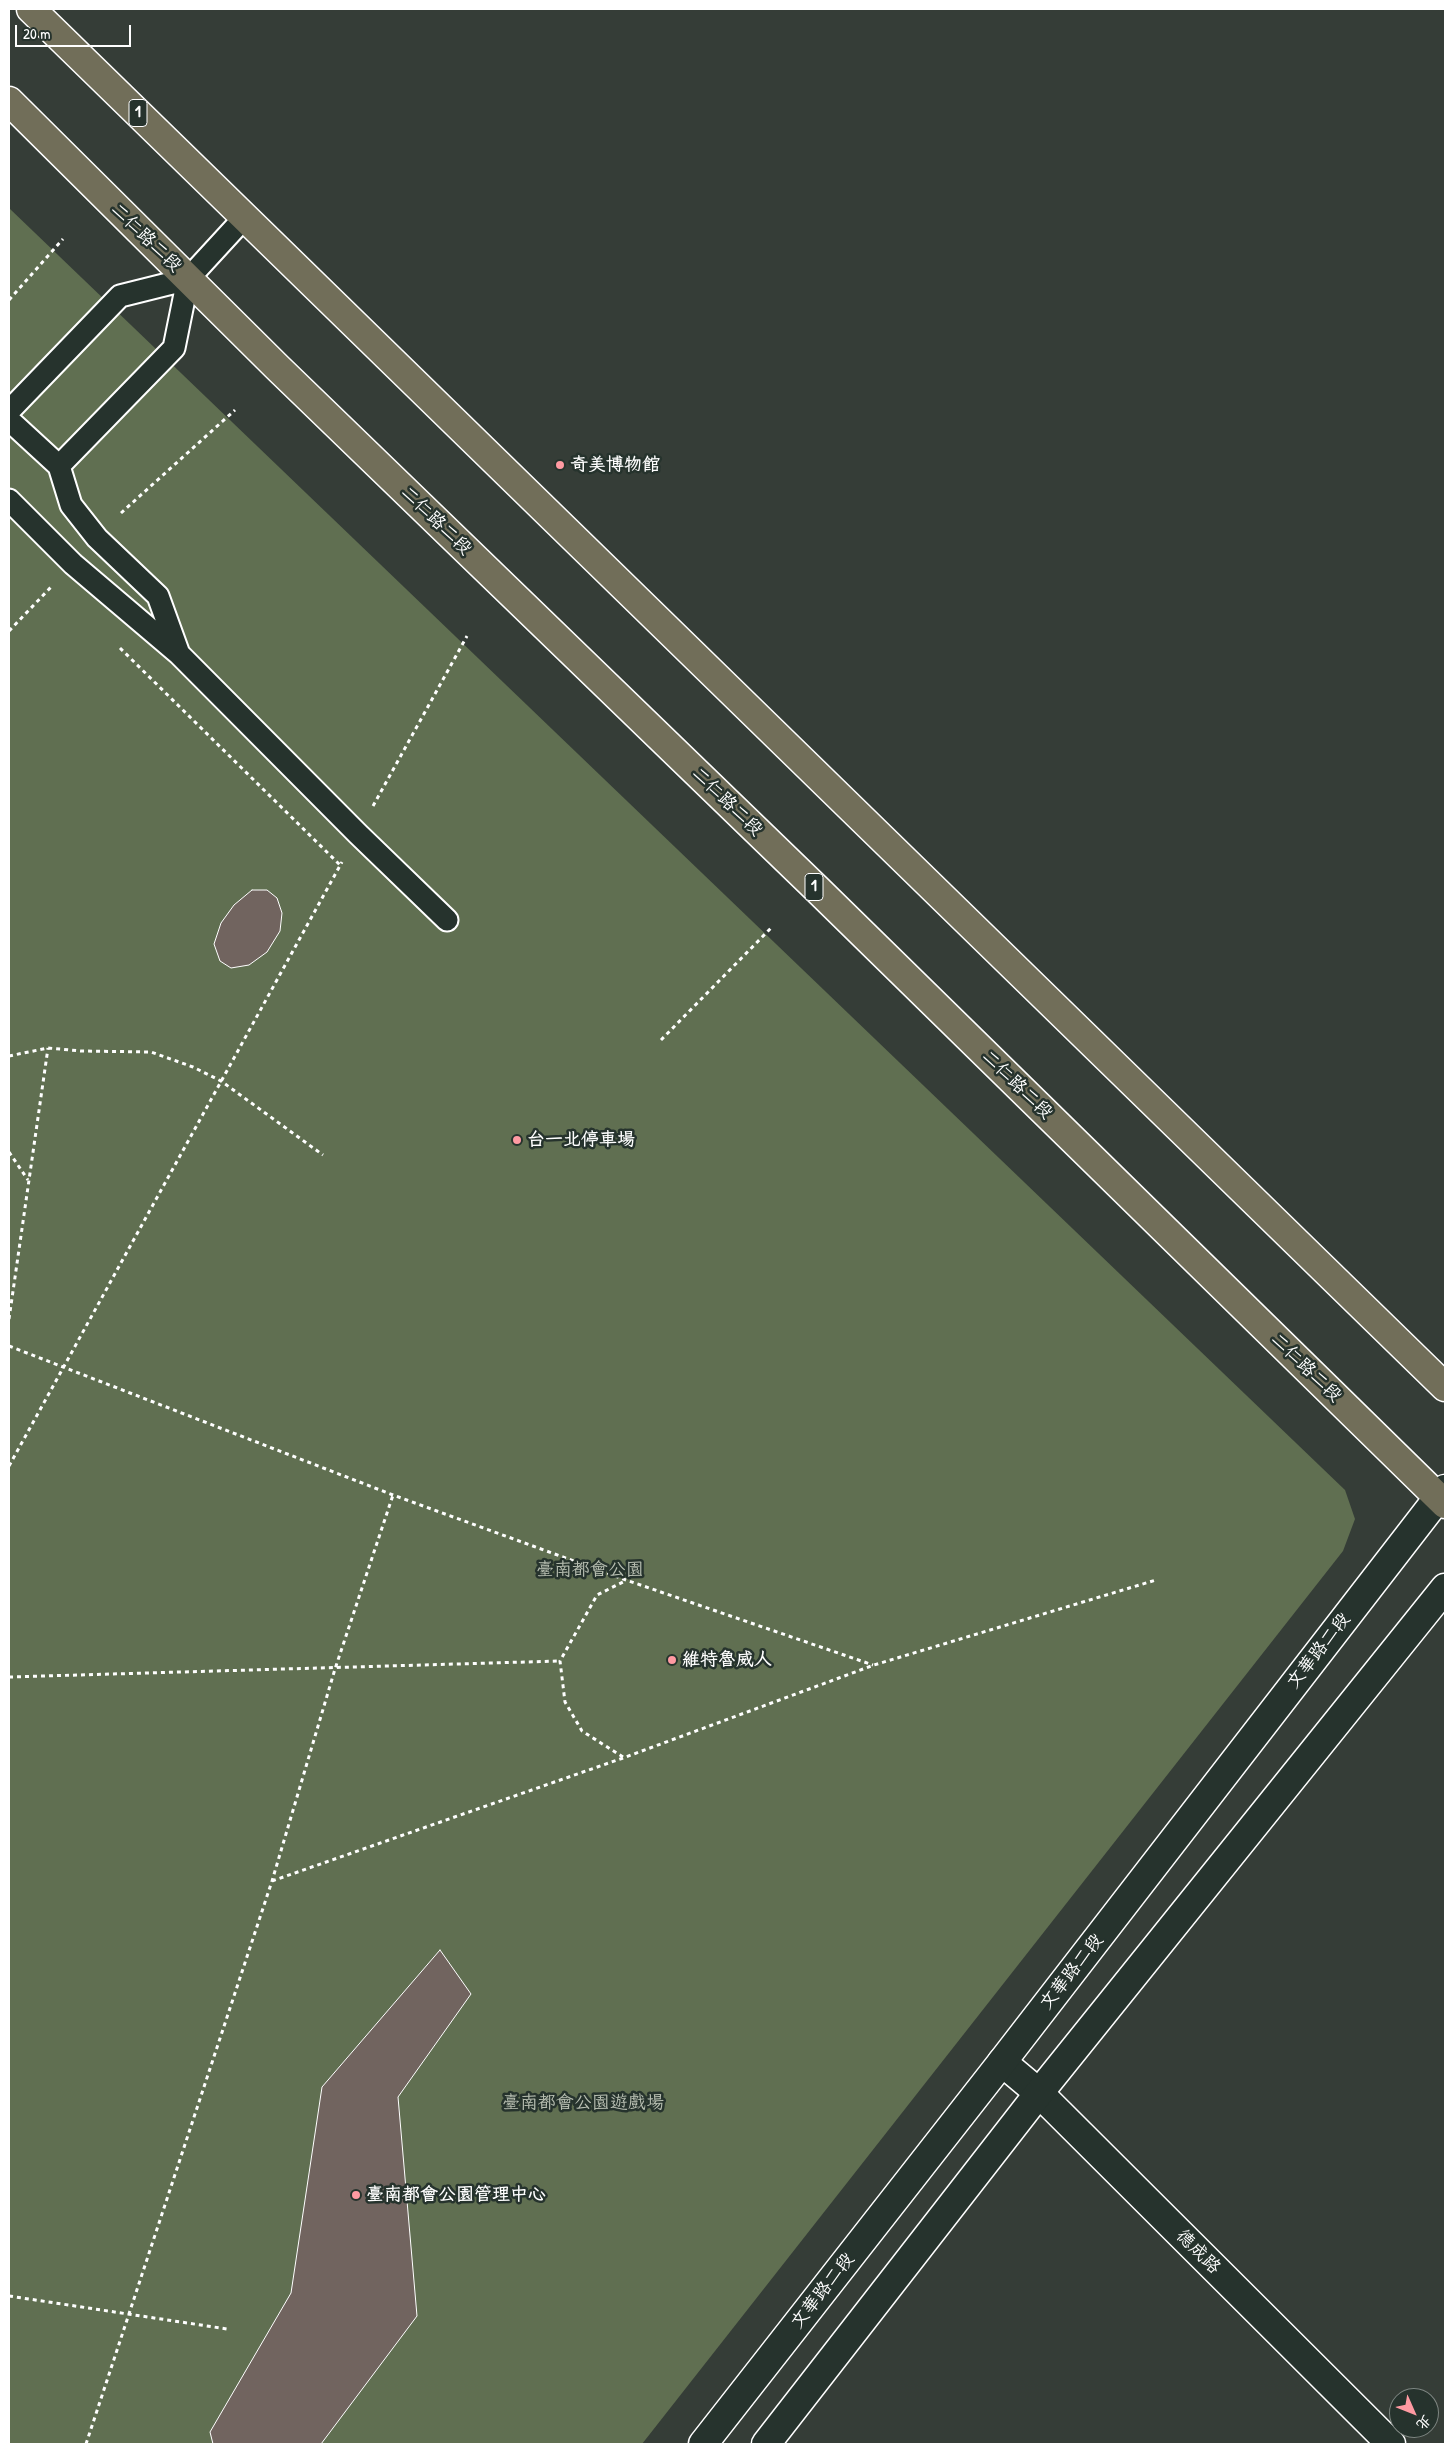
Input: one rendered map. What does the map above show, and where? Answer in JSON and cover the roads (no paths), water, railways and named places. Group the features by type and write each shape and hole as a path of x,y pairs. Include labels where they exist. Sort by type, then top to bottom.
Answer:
{"main road":[{"name":"1","path":"31,9 1445,1387"},
{"name":"二仁路二段","path":"9,101 188,279 1443,1497"}],"street":[{"name":"文華路二段","path":"703,2444 1443,1497"},
{"path":"766,2444 1039,2093 1445,1588"},
{"name":"德成路","path":"1002,2062 1039,2093 1391,2444"}],"lane":[{"path":"59,466 174,348 188,279 244,218"},
{"path":"9,411 120,296 188,279"},
{"path":"9,420 59,466 70,505 97,538 158,596 179,654"},
{"path":"9,500 72,564 179,654 358,834 447,920"}],"place":[{"name":"奇美博物館","path":"560,465"},
{"name":"台一北停車場","path":"517,1140"},
{"name":"維特魯威人","path":"672,1660"},
{"name":"臺南都會公園管理中心","path":"356,2195"}],"park label":[{"name":"臺南都會公園","path":"590,1570"},
{"name":"臺南都會公園遊戲場","path":"583,2103"}]}
